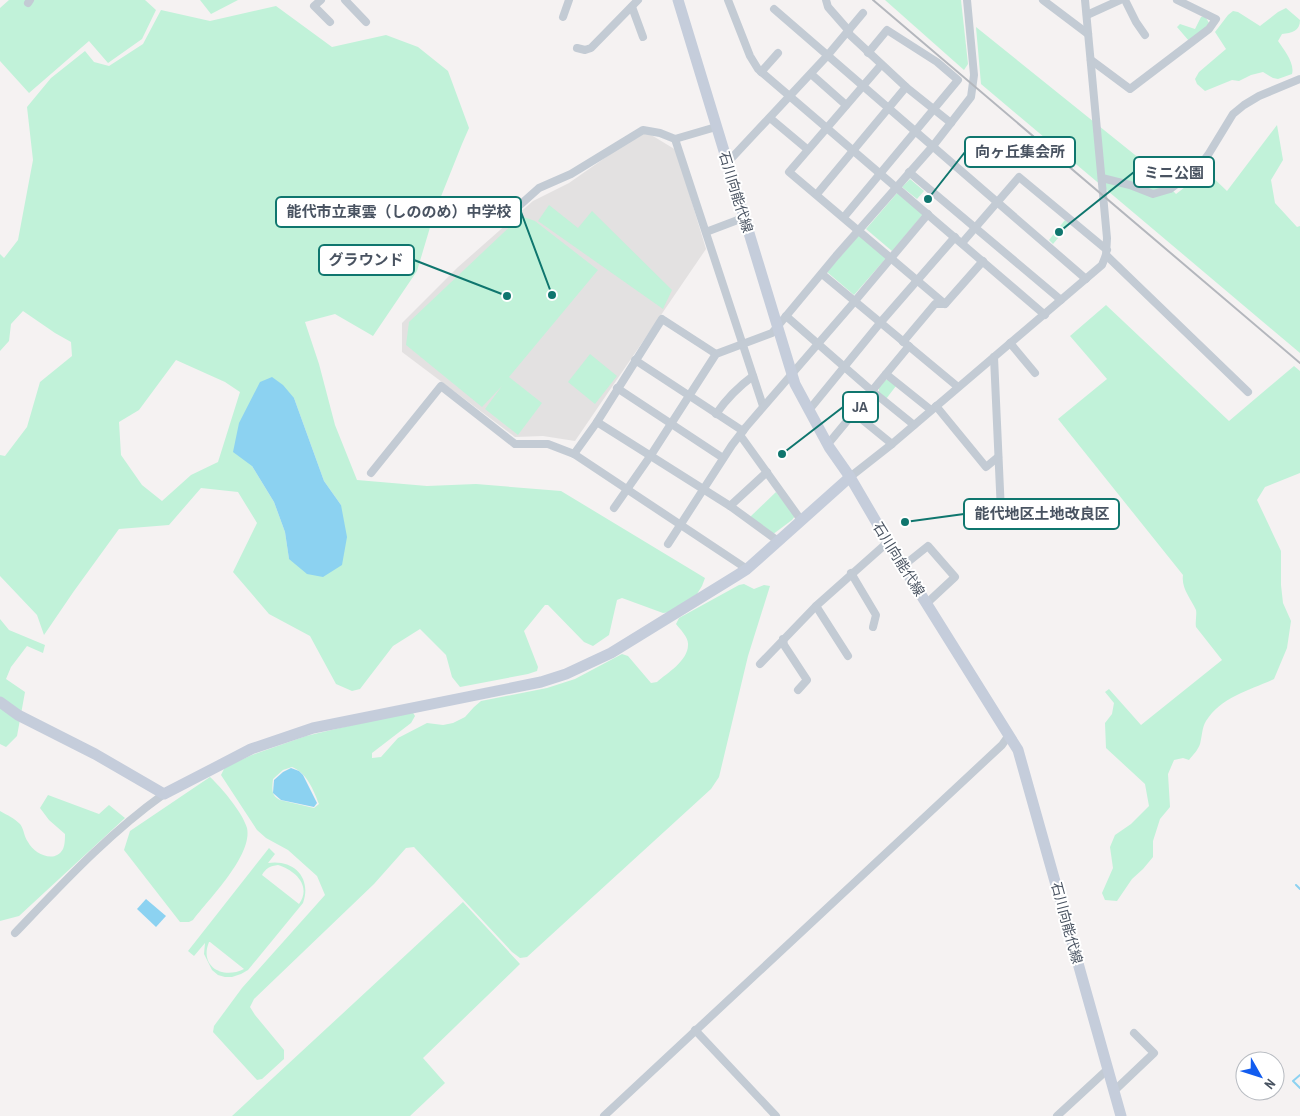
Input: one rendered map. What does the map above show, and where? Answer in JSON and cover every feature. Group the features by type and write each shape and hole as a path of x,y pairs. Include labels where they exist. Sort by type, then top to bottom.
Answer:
{"main road":[{"name":"石川向能代線","path":"678,0 792,374 828,444 1018,750 1121,1116"},
{"path":"0,702 18,714 95,754 164,794 251,749 313,728 512,688 566,674 612,653 747,569 850,477"}],"street":[{"path":"321,0 314,6 330,22"},
{"path":"345,0 366,22"},
{"path":"563,17 569,0"},
{"path":"577,48 585,50 591,48 638,0"},
{"path":"728,0 750,56 761,72 1045,315"},
{"path":"614,508 628,490 716,354 772,333 933,146 971,97 974,84 967,0"},
{"path":"1043,0 1088,34"},
{"path":"850,477 892,444 1102,265 1107,253 1102,178 1085,0"},
{"path":"1087,15 1120,0"},
{"path":"1125,0 1136,22 1145,34"},
{"path":"1091,60 1130,89 1209,29 1216,19 1177,0"},
{"path":"824,3 868,53 951,123"},
{"path":"632,7 643,37"},
{"path":"774,9 1086,279"},
{"path":"727,163 811,74 863,13"},
{"path":"844,217 958,80 937,62 886,30 868,53"},
{"path":"761,72 778,53"},
{"path":"881,65 807,148 789,172 946,304"},
{"path":"811,74 846,105"},
{"path":"1102,178 1130,185 1153,194 1170,189 1198,168 1238,109 1259,96 1300,78"},
{"path":"817,194 906,87"},
{"path":"770,118 807,148"},
{"path":"503,220 539,188 573,173 643,130 660,133 675,139 716,126"},
{"path":"675,139 763,406"},
{"path":"909,172 1061,300"},
{"path":"962,243 1019,177 1107,253 1248,392"},
{"path":"668,544 741,433 928,214"},
{"path":"706,232 744,218"},
{"path":"809,410 880,323 955,237"},
{"path":"828,444 886,374 936,304 946,304 983,261"},
{"path":"822,274 958,386"},
{"path":"786,316 914,425"},
{"path":"574,454 597,422 662,319 716,354"},
{"path":"1010,343 1035,373"},
{"path":"994,357 1000,512"},
{"path":"635,360 741,433 766,472 801,520"},
{"path":"886,374 933,408 986,467 998,457"},
{"path":"716,414 729,395 753,376"},
{"path":"371,473 440,386 515,444 548,444 574,454 747,569"},
{"path":"617,388 724,458"},
{"path":"854,413 892,444"},
{"path":"597,422 730,506 778,540"},
{"path":"730,506 766,472"},
{"path":"760,664 816,606 888,542"},
{"path":"903,566 928,546 955,577 926,603"},
{"path":"851,573 876,615 873,627"},
{"path":"816,606 848,656"},
{"path":"783,639 784,645 807,680 798,690"},
{"path":"604,1116 1002,745 1009,735"},
{"path":"15,933 93,852 134,816 164,794"},
{"path":"695,1030 776,1116"},
{"path":"1114,1091 1154,1053 1134,1033"},
{"path":"1057,1116 1108,1069"}],"shaded area":[{"path":"648,133 676,150 706,249 575,441 543,436 515,437 402,352 402,323 457,268 533,201 569,183 639,134"}],"green space":[{"path":"9,0 145,0 156,10 142,39 108,63 89,41 29,93 0,61 0,8"},
{"path":"200,0 238,0 211,14"},
{"path":"885,0 961,0 968,64 964,70"},
{"path":"276,6 332,47 386,35 418,47 448,71 469,128 434,214 417,271 373,336 335,314 305,322 319,364 335,425 357,480 427,486 476,484 561,491 705,578 697,594 671,612 663,613 622,598 617,600 609,635 593,646 584,642 548,605 545,605 524,631 538,667 537,671 460,687 452,677 446,655 420,629 393,646 360,689 352,691 336,684 310,636 269,614 233,572 257,523 238,492 201,488 169,525 119,529 44,635 37,615 0,576 0,455 5,456 27,427 40,382 72,356 71,342 23,311 11,324 9,341 0,351 0,254 4,258 18,240 33,160 27,107 51,78 85,51 94,62 109,66 143,44 161,10 210,21","holes":["176,360 225,382 240,392 218,462 191,475 162,501 142,485 121,455 119,422 139,410","294,398 324,481 341,505 289,559 285,532 274,502 252,466"]},
{"path":"1286,8 1300,20 1297,29 1282,34 1278,41 1292,65 1292,74 1278,79 1263,72 1239,81 1232,80 1205,91 1197,84 1195,79 1199,72 1226,49 1215,32 1228,15 1233,11 1238,12 1260,26"},
{"path":"1205,16 1209,23 1205,29 1189,41 1177,27 1180,24 1195,29 1201,17"},
{"path":"976,27 1150,167 1176,194 1206,171 1227,191 1277,125 1283,160 1271,180 1275,203 1297,227 1300,226 1300,353 981,84"},
{"path":"910,179 924,191 917,199 902,187"},
{"path":"898,192 924,213 892,251 866,229"},
{"path":"549,205 578,228 592,211 672,290 663,309 538,221"},
{"path":"521,216 535,221 598,270 509,377 542,403 518,435 485,409 502,386 482,407 406,345 409,322"},
{"path":"1065,220 1070,224 1053,244 1049,240"},
{"path":"860,234 887,257 854,295 827,272"},
{"path":"1106,305 1229,421 1294,366 1300,371 1300,473 1265,487 1257,500 1281,551 1283,603 1291,621 1287,648 1274,679 1237,695 1220,706 1206,721 1199,746 1189,760 1183,758 1174,760 1168,774 1170,807 1160,819 1153,841 1153,857 1132,879 1117,901 1105,900 1102,893 1113,868 1110,847 1115,835 1131,824 1149,806 1145,784 1106,748 1105,723 1112,714 1114,703 1105,692 1109,689 1141,725 1222,660 1196,627 1196,610 1185,589 1183,575 1058,419 1107,379 1070,336"},
{"path":"590,354 617,376 595,404 568,382"},
{"path":"886,380 889,380 896,386 886,399 879,393 879,387"},
{"path":"776,492 795,516 772,535 750,517"},
{"path":"744,584 754,589 764,585 770,586 748,656 719,777 711,789 527,957 520,958 512,952 414,847 406,848 374,884 254,999 250,1007 284,1050 284,1059 262,1079 257,1080 213,1032 214,1026 242,988 325,895 317,876 288,850 266,838 257,830 221,775 225,767 252,755 306,736 412,711 415,716 411,723 372,753 372,758 381,757 398,738 427,723 443,725 453,723 465,717 481,701 547,688 575,679 622,654 628,656 651,683 657,682 681,661 687,651 687,639 676,624 679,618","holes":["292,767 306,777 319,804 314,808 280,800 274,794 272,789 273,779 283,770"]},
{"path":"0,619 9,630 45,645 43,653 27,646 11,667 6,679 25,692 17,736 6,747 0,744"},
{"path":"210,777 241,815 247,828 247,839 237,863 219,889 193,920 180,922 124,850 130,831"},
{"path":"48,795 99,814 109,805 125,818 19,916 0,921 0,811 20,824 27,840 35,850 45,856 55,856 63,849 65,834 49,820 40,808"},
{"path":"269,848 275,854 268,863 286,864 299,872 305,886 303,903 248,970 232,977 218,975 212,970 204,954 205,943 194,956 188,951","holes":["278,865 296,875 303,885 303,897 299,904 262,875 268,868","210,942 244,969 228,973 214,969 207,958"]},
{"path":"463,902 520,964 423,1058 445,1083 410,1116 232,1116"}],"water":[{"path":"272,377 283,385 294,398 324,481 341,505 347,537 342,565 323,577 307,574 289,559 285,532 274,502 252,466 233,452 239,423 260,382"},
{"path":"291,768 303,775 317,803 314,807 281,800 273,793 274,780"},
{"path":"146,899 166,916 156,927 137,909"}],"waterway":[{"path":"1296,885 1300,889"},
{"path":"1300,1075 1293,1081 1300,1088"}],"railway":[{"path":"873,0 1300,363"}],"place":[{"name":"向ヶ丘集会所","path":"928,199"},
{"name":"ミニ公園","path":"1059,232"},
{"name":"能代市立東雲（しののめ）中学校","path":"552,295"},
{"name":"グラウンド","path":"507,296"},
{"name":"JA","path":"782,454"},
{"name":"能代地区土地改良区","path":"905,522"}]}
